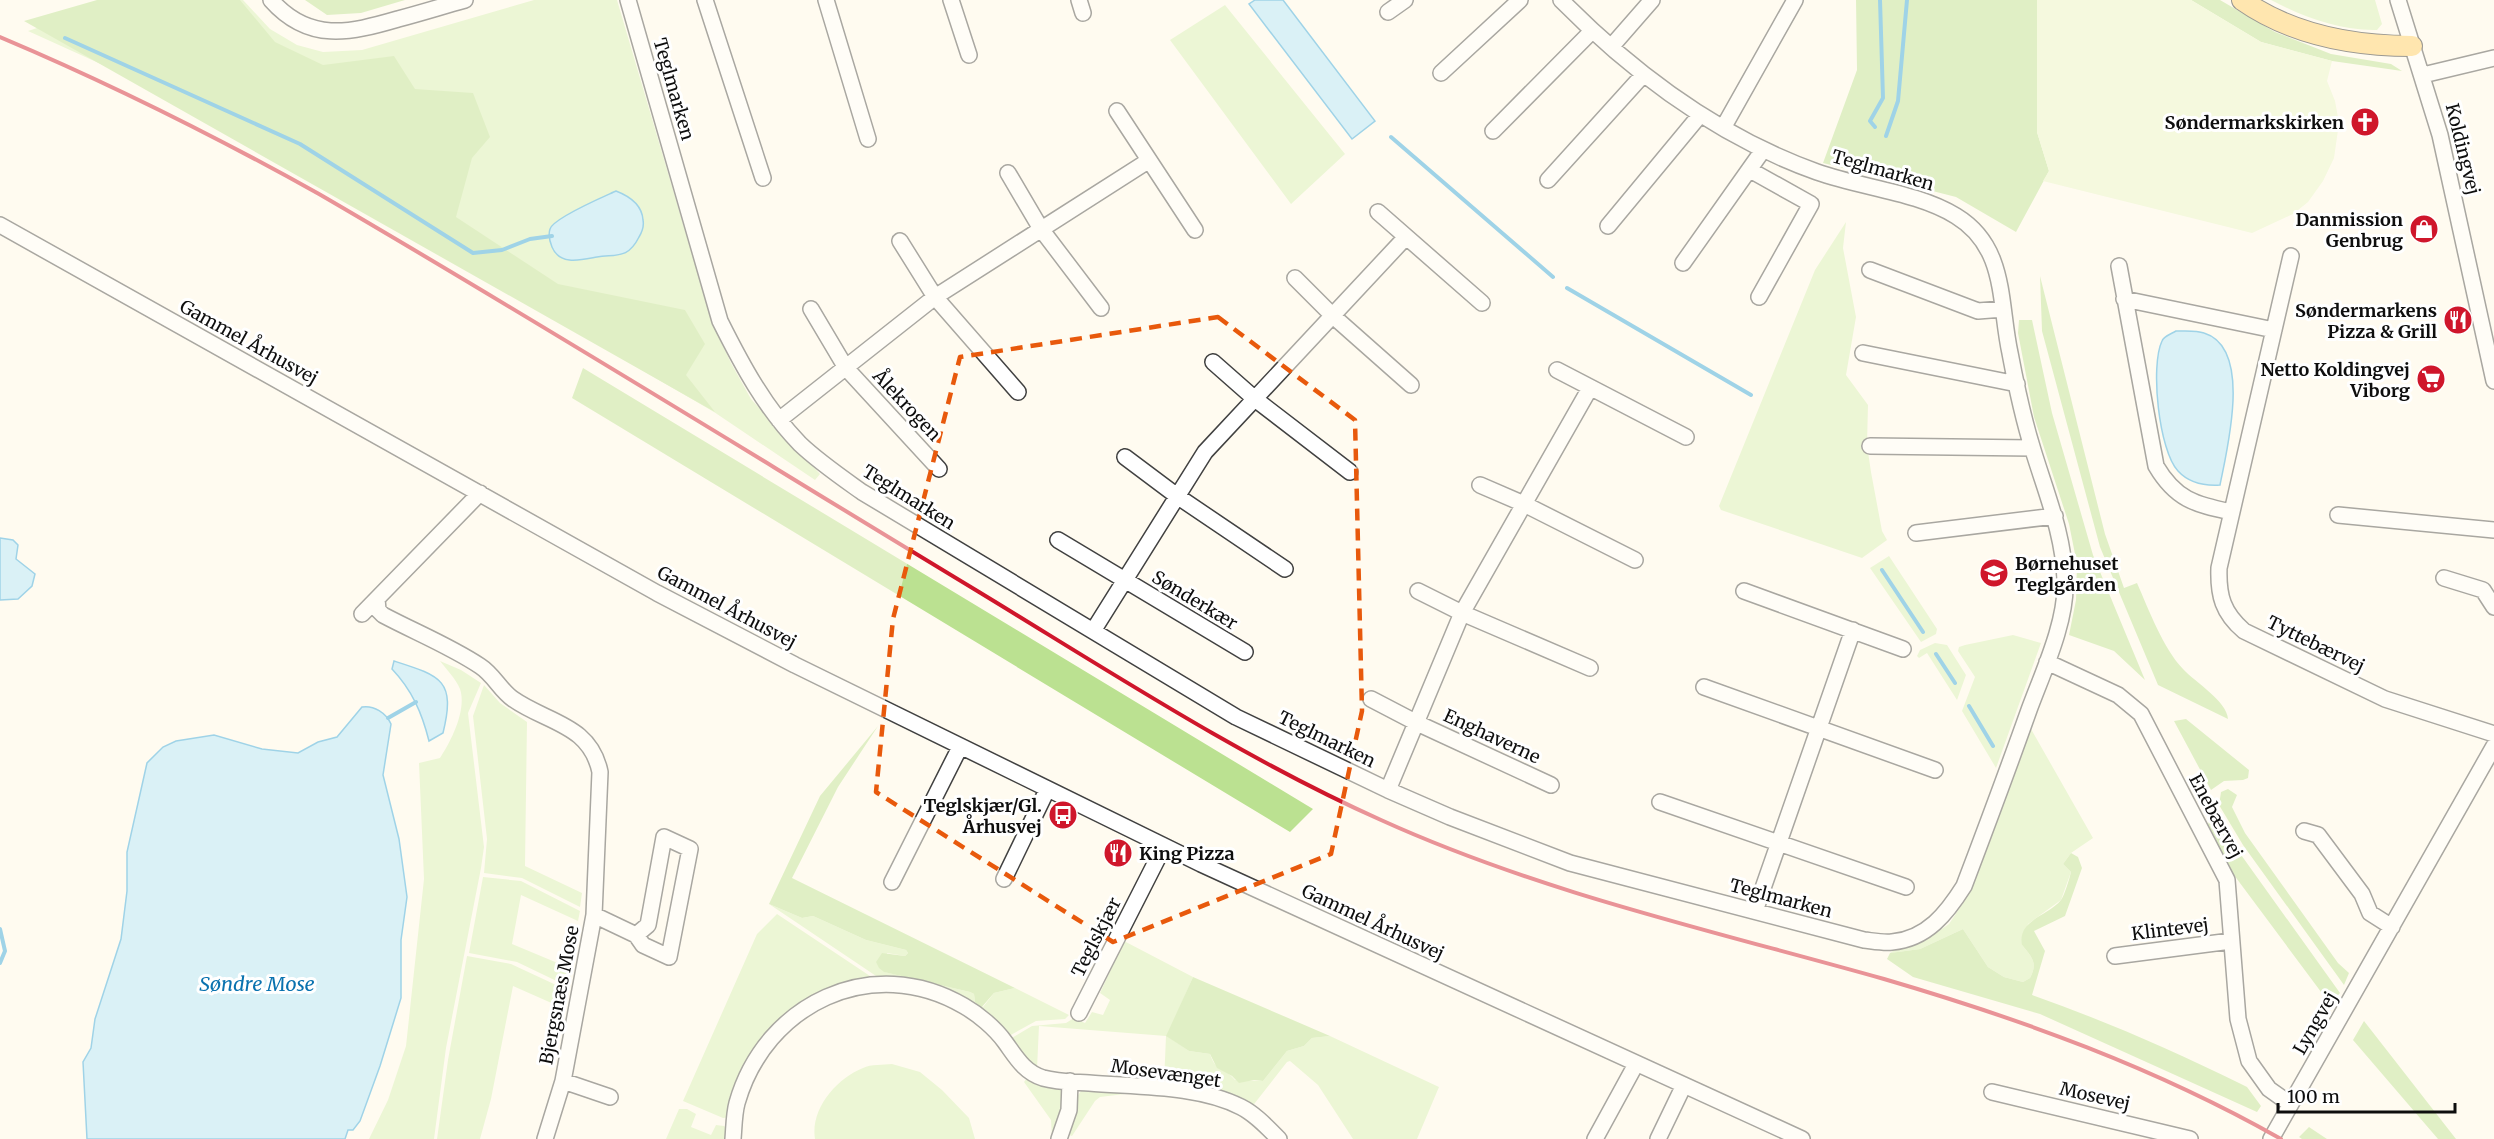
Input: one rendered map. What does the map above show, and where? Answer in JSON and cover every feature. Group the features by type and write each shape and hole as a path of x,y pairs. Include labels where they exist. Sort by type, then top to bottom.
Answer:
{"main road":[{"path":"2242,0 2254,9 2293,27 2335,40 2365,45 2412,46"}],"street":[{"path":"271,0 299,22 324,31 339,33 368,28 465,0"},
{"name":"Teglmarken","path":"628,0 720,321 742,364 779,420 801,445 862,492 1236,717 1450,817 1570,863 1864,940 1892,942 1914,936 1933,926 1949,910 1964,886 2047,662 2062,612 2066,583 2055,516 2032,448 2017,384 1998,271 1988,249 1977,233 1960,218 1936,205 1839,180 1763,150 1700,115 1643,75 1592,31 1561,0"},
{"path":"705,0 763,178"},
{"path":"826,0 868,139"},
{"path":"951,0 969,55"},
{"path":"1388,12 1405,0"},
{"path":"1441,73 1520,0"},
{"path":"1611,47 1652,0"},
{"path":"1723,128 1795,0"},
{"name":"Koldingvej","path":"2398,0 2423,75 2455,196 2494,381"},
{"path":"1493,130 1592,31"},
{"path":"2423,75 2494,58"},
{"path":"1548,180 1643,75"},
{"path":"1118,111 1148,161 1195,230"},
{"path":"1608,226 1700,115"},
{"path":"1683,262 1763,150"},
{"name":"Ålekrogen","path":"779,420 935,297 1148,161"},
{"path":"1749,170 1811,204 1759,297"},
{"path":"1008,173 1041,230 1101,308"},
{"path":"1378,213 1482,303"},
{"name":"Gammel Århusvej","path":"0,225 706,619 960,747 1164,846 1802,1139"},
{"name":"Sønderkær","path":"1093,631 1205,452 1405,238"},
{"path":"900,241 935,297 1018,392"},
{"name":"Tyttebærvej","path":"2291,256 2219,568 2218,587 2225,610 2244,631 2385,699 2494,734"},
{"path":"2119,266 2156,466 2165,482 2176,492 2199,505 2231,512"},
{"path":"1870,270 1978,311 2003,309"},
{"path":"1295,278 1333,316 1411,386"},
{"path":"2124,299 2274,330"},
{"name":"Ålekrogen","path":"811,309 846,368 939,469"},
{"path":"1863,353 2017,384"},
{"path":"1213,362 1255,399 1350,472"},
{"path":"1557,370 1686,437"},
{"name":"Enghaverne","path":"1388,790 1462,613 1590,388"},
{"path":"1870,446 2032,448"},
{"path":"1125,457 1177,496 1285,569"},
{"path":"1480,485 1524,504 1635,560"},
{"path":"362,614 480,493"},
{"path":"2338,515 2494,530"},
{"path":"1916,533 2055,516"},
{"name":"Sønderkær","path":"1058,540 1245,652"},
{"path":"2444,578 2483,590 2494,607"},
{"path":"1418,591 1462,613 1590,668"},
{"path":"1744,591 1903,649"},
{"name":"Bjergsnæs Mose","path":"377,599 378,610 383,615 481,667 511,698 575,731 589,743 597,758 600,772 594,915 563,1081 545,1139"},
{"path":"1755,911 1853,630"},
{"name":"Enebærvej","path":"2047,662 2118,695 2140,714 2227,880 2238,1019 2249,1060 2270,1089 2290,1104"},
{"path":"1704,687 1935,770"},
{"name":"Enghaverne","path":"1371,699 1417,723 1551,785"},
{"name":"Lyngvej","path":"2271,1139 2494,746"},
{"path":"892,882 960,747"},
{"path":"1004,879 1047,790"},
{"path":"1660,802 1906,887"},
{"path":"2304,831 2318,835 2362,894 2370,913 2392,927"},
{"name":"Bjergsnæs Mose","path":"594,915 636,935 644,945 669,957 690,849 664,837 648,925 636,935"},
{"name":"Teglskjær","path":"1079,1013 1164,846"},
{"name":"Klintevej","path":"2115,956 2231,941"},
{"name":"Mosevænget","path":"733,1139 736,1105 746,1076 758,1053 777,1030 801,1010 826,997 854,987 884,984 913,986 965,1006 1004,1040 1018,1062 1030,1072 1043,1078 1191,1092 1219,1097 1243,1107 1279,1139"},
{"path":"1595,1139 1636,1064"},
{"name":"Bjergsnæs Mose","path":"563,1081 610,1097"},
{"path":"1059,1139 1069,1110 1070,1081"},
{"path":"1658,1139 1684,1085"},
{"name":"Mosevej","path":"1992,1092 2190,1139"}],"highlighted area":[{"path":"1218,317 1355,420 1362,711 1331,854 1113,942 876,792 893,619 960,357"}],"green space":[{"path":"97,0 240,0 275,42 323,65 394,56 415,89 473,93 490,137 472,158 456,217 558,284 685,310 705,344 686,375 715,412 24,21"},
{"path":"121,0 243,0 270,29 297,45 323,52 362,50 534,0 617,0 712,322 751,399 820,474 815,480 714,412 167,94 28,31"},
{"path":"305,0 405,0 361,13 327,15"},
{"path":"1856,0 2037,0 2037,132 2049,171 2016,232 1956,197 1823,163 1857,70"},
{"path":"2037,0 2191,0 2261,42 2332,61 2327,81 2335,101 2339,123 2334,158 2323,181 2308,202 2293,214 2252,233 2043,181 2049,171 2037,132"},
{"path":"2191,0 2220,0 2275,32 2331,54 2391,64 2402,71 2332,61 2261,42"},
{"path":"2271,0 2375,0 2382,24 2377,30 2336,25 2296,12"},
{"path":"1225,5 1345,154 1291,204 1170,40"},
{"path":"1846,222 1843,248 1856,317 1846,375 1868,405 1867,445 1882,531 1887,540 1862,558 1721,510 1719,506 1815,270"},
{"path":"2040,276 2105,534 2124,588 2137,583 2169,650 2183,669 2222,705 2228,719 2158,685 2100,547 2042,331"},
{"path":"2019,320 2032,320 2052,413 2093,555 2145,680 2114,651 2069,635 2076,600 2077,564 2069,524 2034,417 2018,333"},
{"path":"583,368 1313,809 1290,832 572,398"},
{"path":"1889,556 1937,629 1936,634 1921,642 1870,568"},
{"path":"2013,635 2041,643 1996,768 1962,711 1975,677 1958,651 1959,647 1965,645"},
{"path":"1935,643 1947,645 1966,675 1957,700 1927,653 1919,658 1917,656 1920,650"},
{"path":"440,661 461,670 481,683 468,713 484,847 481,868 446,1048 434,1139 369,1139 388,1100 406,1046 424,879 419,763 440,758 460,716 462,697 460,689"},
{"path":"484,685 500,703 527,722 525,866 582,893 580,907 522,878 484,873 487,839 473,716"},
{"path":"2186,719 2249,770 2248,778 2224,781 2211,790 2174,721"},
{"path":"878,726 838,787 792,878 1015,988 994,993 981,1008 975,1002 974,994 970,992 884,972 879,968 876,962 882,953 905,956 908,953 906,950 866,940 813,916 802,918 769,904 820,796"},
{"path":"2031,729 2093,838 2071,853 2063,864 2071,872 2061,900 2028,924 2022,945 2034,964 2030,978 2023,982 2004,977 1988,967 1963,929 1920,949 1890,953 1902,945 1926,940 1949,924 1967,897"},
{"path":"2228,789 2237,795 2232,807 2245,833 2338,963 2349,973 2344,985 2243,845 2219,805 2221,792"},
{"path":"2212,806 2239,852 2340,993 2330,1004 2231,871 2208,825"},
{"path":"2071,853 2078,857 2082,868 2065,916 2034,931 2045,951 2032,995 2137,1036 2247,1087 2261,1106 2257,1112 2040,1014 1913,977 1887,959 1890,953 1920,949 1963,929 1988,967 2004,977 2023,982 2030,978 2034,964 2022,945 2024,930 2061,900 2071,872 2063,864"},
{"path":"483,877 521,881 580,911 578,921 521,895 512,944 572,969 569,987 517,962 469,953"},
{"path":"769,904 802,918 813,916 866,940 906,950 908,953 905,956 887,953 885,972 970,992 974,994 975,1002 983,1007 994,993 1015,988 1069,1015 1065,1019 1036,1021 1009,1036 989,1019 882,980"},
{"path":"777,914 876,980 784,1017 731,1117 723,1118 683,1101 757,934"},
{"path":"1124,941 1193,977 1167,1036 1189,1051 1210,1054 1215,1064 1235,1080 1263,1081 1287,1051 1304,1046 1312,1038 1330,1036 1439,1087 1417,1139 1353,1139 1318,1085 1290,1061 1251,1108 1164,1083 1166,1036 1039,1026 1037,1069 1026,1063 1010,1039 1032,1026 1066,1023 1074,1018 1085,1023 1092,1012 1103,1015 1110,1000 1100,993"},
{"path":"467,956 511,964 569,991 565,1009 513,986 491,1099 480,1139 437,1139 448,1060"},
{"path":"1193,977 1330,1036 1312,1038 1304,1046 1287,1051 1263,1081 1239,1083 1232,1076 1217,1068 1210,1054 1189,1051 1166,1036"},
{"path":"2364,1021 2456,1139 2438,1139 2353,1040"},
{"path":"892,1064 920,1072 942,1090 969,1118 975,1139 815,1139 817,1117 821,1106 835,1087 863,1068"},
{"path":"1027,1078 1060,1088 1063,1093 1065,1099 1063,1112 1052,1137 1051,1120 1024,1082"},
{"path":"1083,1089 1141,1092 1100,1097 1072,1136 1069,1135 1073,1110 1079,1093"},
{"path":"679,1109 687,1109 696,1114 691,1127 711,1135 716,1125 724,1126 730,1131 731,1139 666,1139"},
{"path":"2309,1127 2327,1139 2299,1137"}],"water":[{"path":"1255,0 1283,0 1375,121 1352,139 1249,4"},
{"path":"616,191 634,201 642,214 642,231 631,249 621,254 578,260 560,257 551,245 549,236 553,224 579,208"},
{"path":"2176,331 2204,333 2219,342 2228,358 2233,401 2220,485 2197,483 2182,475 2171,461 2166,446 2158,408 2158,353 2166,336"},
{"path":"0,538 13,540 18,545 16,559 35,574 32,586 18,599 0,600"},
{"path":"394,661 434,676 446,691 447,715 443,733 429,741 415,702 392,669"},
{"name":"Søndre Mose","path":"362,707 371,707 379,711 391,724 383,775 399,839 407,897 401,940 401,998 360,1121 353,1130 348,1130 345,1139 87,1139 83,1062 91,1048 95,1019 121,939 127,891 127,852 147,763 163,747 176,741 214,735 262,749 298,753 318,742 337,737"}],"waterway":[{"path":"1875,127 1870,121 1883,98 1880,0"},
{"path":"1886,136 1898,101 1907,0"},
{"path":"65,38 300,144 473,253 502,250 530,239 552,236"},
{"path":"1391,137 1553,277"},
{"path":"1567,288 1751,395"},
{"path":"1882,570 1923,632"},
{"path":"1936,654 1955,683"},
{"path":"388,718 416,702"},
{"path":"1969,706 1993,746"},
{"path":"0,929 5,951 0,963"}],"railway":[{"path":"0,37 161,111 319,194 1127,683 1329,796 1442,846 1566,890 1884,979 2037,1028 2186,1090 2281,1139"}],"place":[{"name":"Søndermarkskirken","path":"2365,122"},
{"name":"Danmission Genbrug","path":"2424,229"},
{"name":"Søndermarkens Pizza & Grill","path":"2458,320"},
{"name":"Netto Koldingvej Viborg","path":"2431,379"},
{"name":"Børnehuset Teglgården","path":"1994,573"},
{"name":"Teglskjær/Gl. Århusvej","path":"1063,815"},
{"name":"King Pizza","path":"1118,853"}]}
